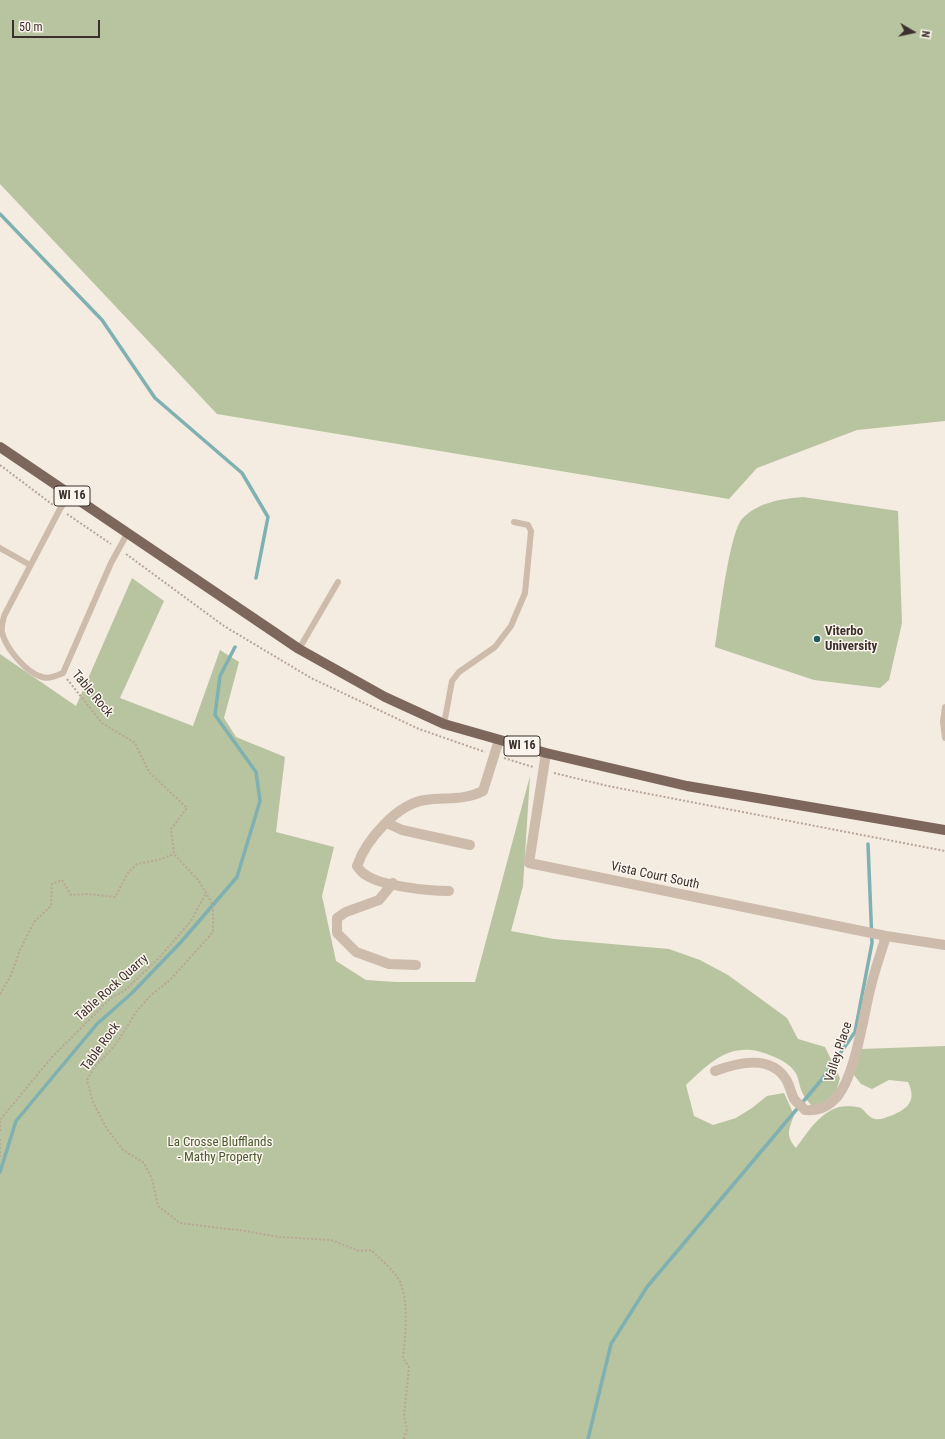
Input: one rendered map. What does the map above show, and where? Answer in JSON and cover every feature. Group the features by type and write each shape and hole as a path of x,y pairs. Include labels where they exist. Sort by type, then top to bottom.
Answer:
{"main road":[{"name":"WI 16","path":"0,446 126,534 298,649 385,697 444,724 546,753 687,786 945,830"}],"street":[{"path":"449,890 430,891 393,884 366,875 357,866 361,854 403,806 424,800 470,797 483,791 499,740"},
{"name":"Vista Court South","path":"546,753 529,863 886,936"},
{"path":"387,823 402,830 470,845"},
{"path":"393,884 379,900 346,912 337,918 337,933 356,952 389,964 416,965"},
{"path":"886,936 945,945"},
{"name":"Valley Place","path":"715,1071 735,1063 749,1062 766,1064 780,1071 787,1081 794,1098 805,1110 823,1108 832,1102 845,1083 854,1058 871,986 886,936"}],"lane":[{"path":"70,494 60,509 4,616 1,630 5,642 15,656 41,677 52,678 63,673 111,563 126,534"},
{"path":"444,724 452,681 459,672 494,647 511,626 525,593 531,531 528,525 514,522"},
{"path":"0,548 30,565"},
{"path":"298,649 338,582"},
{"path":"945,707 943,722 945,738"}],"path":[{"name":"Table Rock","path":"63,673 102,723 135,742 149,772 187,808 171,829 174,854 199,881 213,905 213,932 170,980 151,995 136,1012 111,1050 95,1066 87,1080 93,1102 107,1129 124,1150 144,1163 152,1179 158,1206 180,1223 279,1237 331,1240 359,1251 371,1250 386,1265 401,1284 406,1315 403,1358 409,1366 404,1416 407,1429 404,1439"},
{"path":"0,994 11,975 20,950 34,922 51,906 52,884 62,880 71,895 88,894 115,897 128,873 137,864 158,860 174,854"},
{"name":"Table Rock Quarry","path":"0,1131 0,1120 52,1057 111,998 124,991 157,960 191,921 206,893"},
{"path":"0,1139 0,1157"}],"green space":[{"path":"0,0 945,0 945,421 857,430 757,468 729,499 217,414 0,184"},
{"path":"803,497 898,511 902,623 889,680 880,688 814,680 715,647 729,560 737,528 742,519 748,513 770,502"},
{"name":"La Crosse Blufflands - Mathy Property","path":"132,578 164,601 120,698 193,726 220,650 239,662 224,718 236,737 285,757 276,832 334,847 322,896 336,961 366,980 396,982 475,982 530,776 523,886 511,931 554,939 669,949 700,960 728,975 787,1018 798,1039 825,1047 840,1078 836,1092 820,1106 811,1105 801,1090 796,1074 788,1065 775,1057 759,1051 735,1051 725,1054 715,1060 705,1067 686,1085 694,1116 713,1125 736,1118 767,1096 784,1093 794,1115 789,1136 796,1148 820,1118 839,1107 850,1106 861,1108 874,1119 879,1119 886,1118 902,1110 909,1104 912,1094 908,1082 889,1080 872,1089 861,1084 854,1075 860,1049 945,1046 945,1439 0,1439 0,654 76,706"}],"waterway":[{"path":"0,214 102,320 155,398 242,473 268,517 256,578"},
{"path":"0,1172 16,1121 97,1024 132,993 181,942 237,877 260,801 256,772 215,715 220,676 235,647"},
{"path":"588,1439 611,1344 647,1287 823,1078 855,1032 872,943 868,844"}],"place":[{"name":"Viterbo University","path":"817,639"}]}
